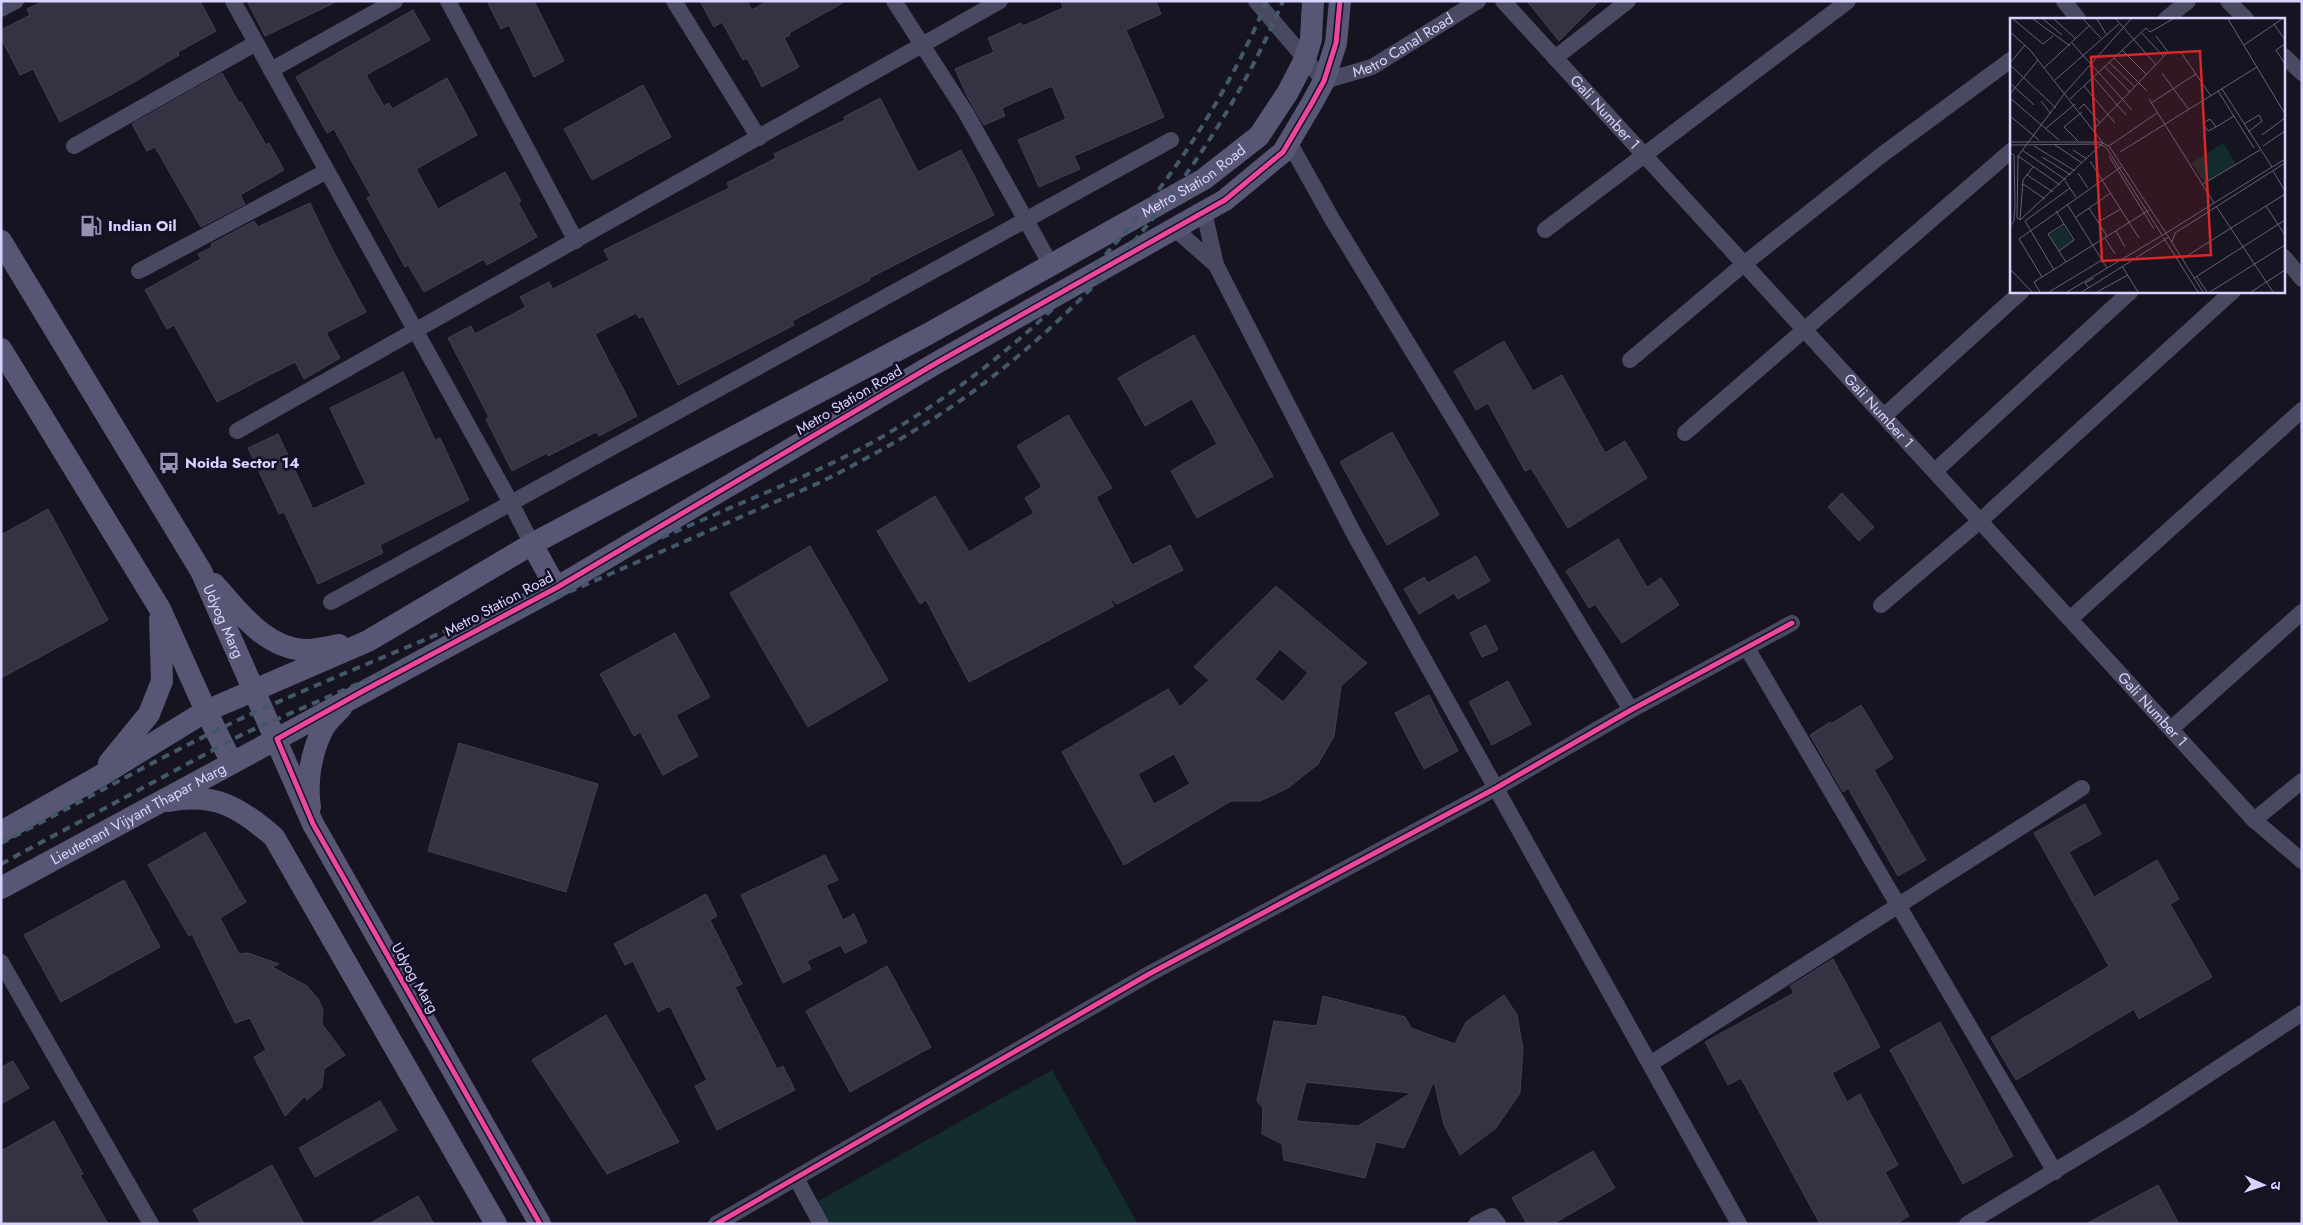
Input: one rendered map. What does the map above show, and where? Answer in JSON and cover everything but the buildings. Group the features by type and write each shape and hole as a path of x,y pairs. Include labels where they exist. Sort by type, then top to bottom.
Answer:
{"street":[{"path":"233,1 511,503 556,588"},
{"path":"271,70 395,1"},
{"path":"448,1 576,241"},
{"path":"674,1 760,138"},
{"path":"894,1 966,113 1051,265"},
{"path":"237,431 760,138 1000,1"},
{"path":"1256,1 1324,81"},
{"name":"Metro Station Road","path":"256,691 368,641 532,544 928,334 1204,179 1259,136 1288,92 1305,59 1312,39 1313,1"},
{"name":"Metro Station Road","path":"277,739 556,588 938,362 1176,230 1225,200 1283,152 1289,142 1324,81 1336,43 1340,1"},
{"name":"Metro Canal Road","path":"1324,81 1372,67 1478,1"},
{"name":"Gali Number 1","path":"1503,1 2254,820 2302,861"},
{"path":"1555,58 1628,1"},
{"path":"1545,230 1848,1"},
{"path":"2167,18 2188,1"},
{"path":"2228,1 2245,18"},
{"path":"74,146 256,43"},
{"path":"2286,58 2302,73"},
{"path":"1630,360 1744,264 1883,154 2010,60"},
{"path":"331,602 1171,140"},
{"path":"1289,142 1332,219 1631,710"},
{"path":"1685,433 2010,152"},
{"path":"139,271 327,171"},
{"path":"1204,212 1216,265 1353,532 1739,1224"},
{"path":"1176,230 1216,265"},
{"name":"Udyog Marg","path":"1,241 201,571 256,691 313,824 540,1224"},
{"path":"2286,260 2302,279"},
{"path":"1884,416 2021,292"},
{"path":"1935,471 2130,292"},
{"path":"1881,605 1980,520 2231,292"},
{"path":"1,349 160,609 206,711 232,763"},
{"path":"2070,619 2302,410"},
{"path":"201,571 251,624 263,635 279,643 292,648 307,650 368,641"},
{"path":"100,776 149,714 162,681 160,609"},
{"path":"2171,729 2302,612"},
{"path":"716,1224 1149,974 1496,788 1631,710 1792,623"},
{"path":"1746,648 2055,1172"},
{"path":"1,832 100,776 206,711 256,691"},
{"path":"313,824 308,792 312,758 324,728 348,699"},
{"name":"Lieutenant Vijyant Thapar Marg","path":"1,888 277,739"},
{"path":"2254,820 2302,781"},
{"path":"1650,1064 2082,788"},
{"path":"158,803 189,797 221,802 247,814 274,837 496,1224"},
{"path":"1,962 150,1224"},
{"path":"1967,1224 2139,1120 2302,1013"},
{"path":"796,1178 821,1224"},
{"path":"1476,1224 1492,1216 1498,1224"}],"green space":[{"path":"1052,1070 1138,1224 824,1224 813,1204"}],"railway":[{"path":"1,843 238,720 806,475 864,447 929,407 991,362 1049,312 1103,258 1152,199 1196,136 1234,70 1267,1"},
{"path":"1,864 243,734 821,482 894,443 947,410 1015,359 1063,316 1108,270 1150,221 1189,170 1224,116 1256,59 1283,1"}],"cycle path":[{"path":"540,1224 313,824 277,739 556,588 938,362 1225,200 1283,152 1312,103 1324,81 1336,43 1340,1"},
{"path":"716,1224 1149,974 1496,788 1631,710 1792,623"}],"place":[{"name":"Indian Oil","path":"91,226"},
{"name":"Noida Sector 14","path":"169,463"}]}
